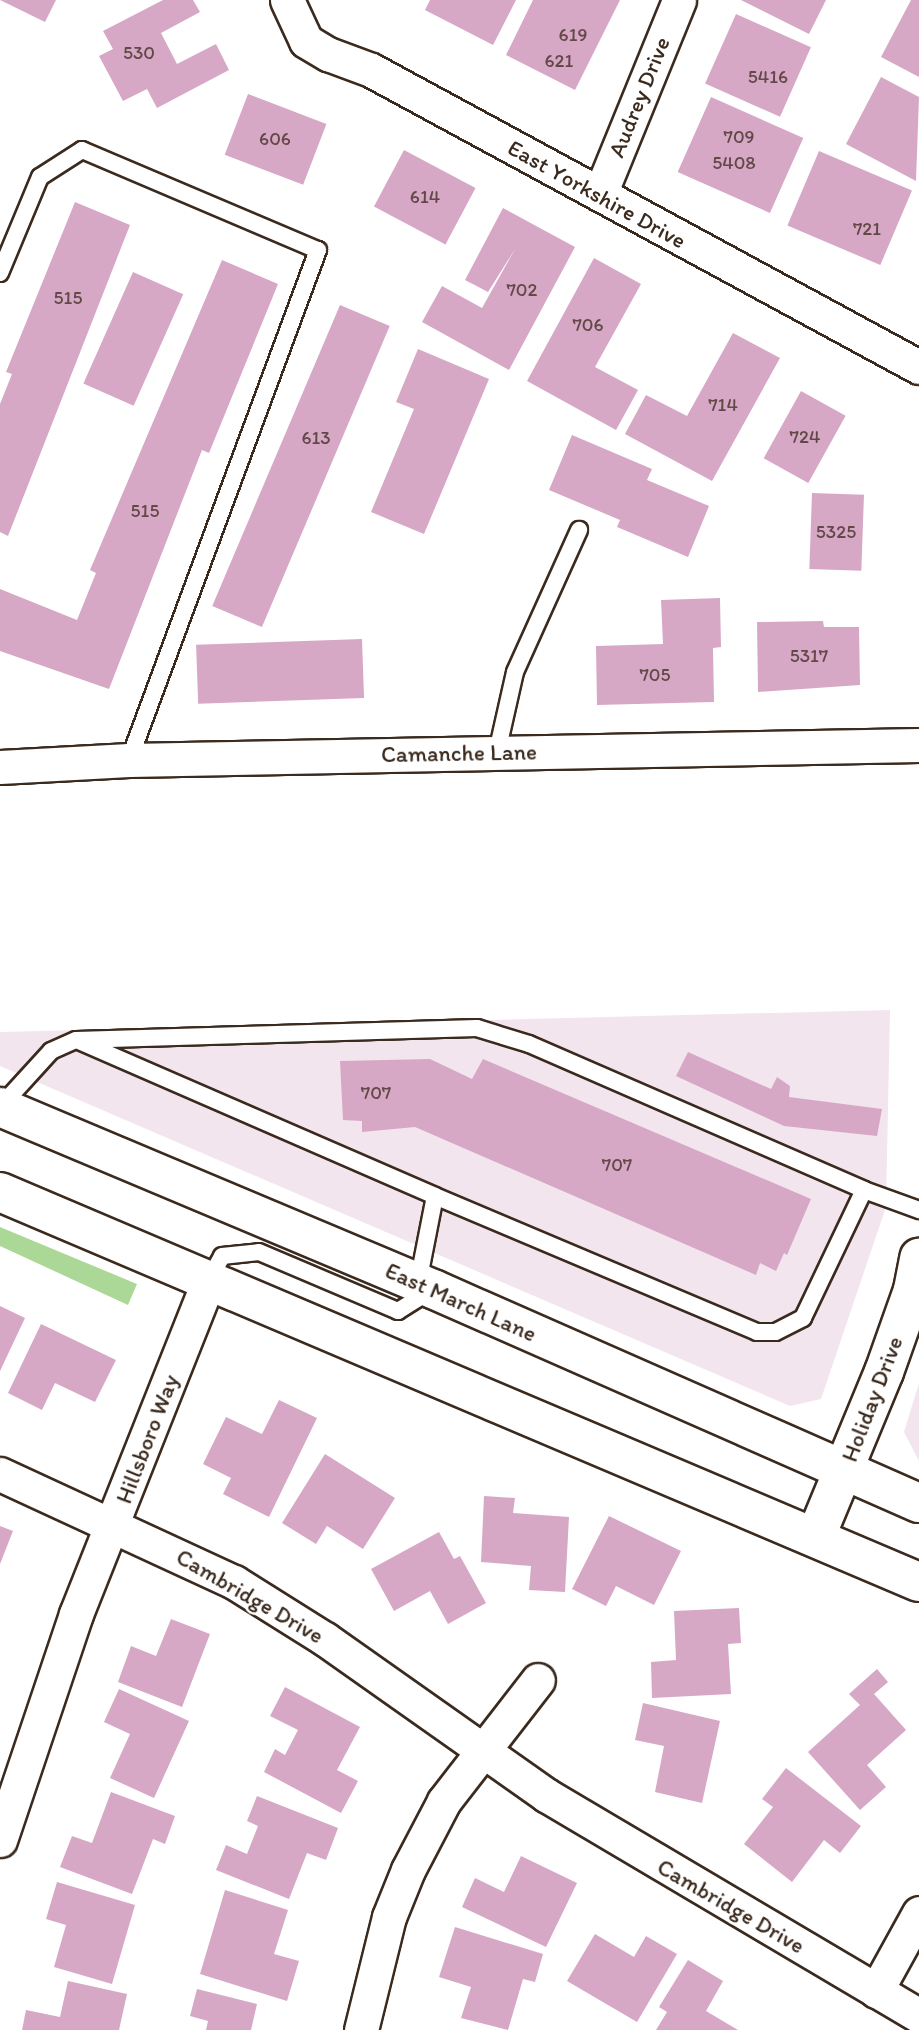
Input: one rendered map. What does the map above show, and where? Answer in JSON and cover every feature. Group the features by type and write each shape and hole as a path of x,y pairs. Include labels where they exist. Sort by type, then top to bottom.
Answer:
{"main road":[{"name":"East March Lane","path":"0,1107 426,1286 919,1503"},
{"path":"0,1192 210,1278 919,1582"},
{"name":"Holiday Drive","path":"816,1536 901,1325 919,1258"}],"street":[{"name":"Audrey Drive","path":"600,194 679,0"},
{"name":"East Yorkshire Drive","path":"287,5 306,41 328,54 371,70 919,367"},
{"name":"Camanche Lane","path":"0,767 129,760 919,745"},
{"name":"Hillsboro Way","path":"0,1840 76,1614 210,1278"},
{"name":"Cambridge Drive","path":"0,1474 114,1524 234,1582 557,1802 919,2017"},
{"path":"361,2030 389,1917 408,1870 444,1801 538,1680"},
{"path":"876,1991 919,1913"}],"lane":[{"path":"0,272 40,177 82,149 318,250 129,760"},
{"path":"497,752 515,672 579,530"},
{"path":"0,1107 51,1051 76,1040 477,1028 529,1044 864,1190 919,1210"},
{"path":"76,1040 757,1332 775,1332 803,1318 864,1190"},
{"path":"426,1286 435,1196"},
{"name":"Hillsboro Way","path":"210,1278 222,1256 258,1252 398,1311 426,1286"}],"shaded area":[{"path":"890,1010 886,1207 821,1399 790,1406 0,1066 0,1032"},
{"path":"919,1383 919,1461 904,1432"}],"green space":[{"path":"0,1227 137,1284 128,1305 0,1246"}],"building":[{"path":"0,0 56,0 45,22"},
{"path":"163,0 193,0 200,12 161,33 177,64 216,44 229,70 157,108 147,89 123,101 99,56 113,49 103,31"},
{"path":"430,0 516,0 493,45 425,10"},
{"path":"533,0 620,0 575,90 506,55"},
{"path":"741,0 826,0 809,34"},
{"path":"911,0 919,0 919,77 881,57"},
{"path":"736,14 811,47 780,117 705,83"},
{"path":"881,77 919,97 916,181 846,144"},
{"path":"248,94 326,124 303,185 225,155"},
{"path":"711,97 803,138 770,213 678,172"},
{"path":"404,150 476,188 445,245 374,207"},
{"path":"819,151 912,190 880,265 787,226"},
{"path":"75,202 130,225 8,536 0,532 0,404 12,374 6,372"},
{"path":"503,208 575,247 509,370 422,322 442,286 482,308 515,249 488,292 465,280"},
{"path":"594,258 641,284 595,367 638,390 616,430 527,381"},
{"path":"222,260 278,284 209,453 202,450 109,689 0,651 0,589 77,620 96,573 90,570"},
{"path":"133,272 183,294 134,406 83,383"},
{"path":"340,305 390,326 262,627 212,606"},
{"path":"733,333 780,358 712,481 625,434 646,395 687,416"},
{"path":"418,349 489,379 424,534 371,512 414,409 396,402"},
{"path":"801,391 846,416 808,483 764,458"},
{"path":"572,435 652,469 647,480 709,506 688,557 617,527 620,520 549,490"},
{"path":"812,493 864,495 861,571 809,569"},
{"path":"720,598 721,647 713,648 714,702 597,705 596,646 663,644 661,600"},
{"path":"823,621 824,627 859,627 860,685 758,692 757,622"},
{"path":"362,639 364,698 198,704 196,645"},
{"path":"688,1052 771,1089 777,1077 790,1086 789,1097 882,1109 877,1136 784,1126 676,1076"},
{"path":"430,1059 472,1079 483,1059 811,1199 787,1255 784,1253 776,1271 760,1263 756,1275 415,1127 362,1132 362,1121 343,1120 340,1061"},
{"path":"0,1306 25,1318 0,1371"},
{"path":"41,1324 116,1360 95,1402 55,1383 42,1410 8,1393"},
{"path":"279,1400 317,1418 269,1517 223,1494 231,1478 203,1464 226,1417 262,1434"},
{"path":"325,1454 395,1498 363,1549 327,1526 316,1544 282,1523"},
{"path":"484,1496 515,1498 513,1513 569,1517 565,1592 529,1590 531,1566 481,1562"},
{"path":"609,1516 681,1551 654,1605 616,1586 606,1606 572,1589"},
{"path":"0,1526 13,1531 0,1564"},
{"path":"439,1532 454,1559 460,1556 486,1603 448,1624 430,1591 394,1611 371,1569"},
{"path":"739,1608 741,1643 728,1644 731,1694 652,1698 651,1662 676,1660 674,1611"},
{"path":"171,1619 210,1634 182,1707 118,1682 131,1646 156,1656"},
{"path":"877,1669 888,1682 874,1694 906,1730 867,1765 886,1787 860,1810 808,1752 860,1705 849,1694"},
{"path":"285,1687 360,1727 337,1770 358,1781 341,1813 264,1772 275,1749 285,1755 298,1730 270,1716"},
{"path":"119,1689 189,1721 154,1798 110,1778 130,1734 104,1722"},
{"path":"643,1703 720,1721 702,1803 655,1792 664,1746 635,1740"},
{"path":"786,1768 861,1826 840,1853 824,1840 792,1882 744,1844 773,1807 762,1799"},
{"path":"111,1792 175,1816 165,1844 153,1839 132,1894 60,1867 72,1836 92,1843"},
{"path":"257,1796 338,1828 326,1860 307,1853 289,1899 216,1870 226,1845 247,1854 258,1826 247,1821"},
{"path":"521,1856 577,1883 546,1947 462,1907 475,1878 504,1892"},
{"path":"57,1882 135,1905 112,1984 54,1967 66,1925 46,1919"},
{"path":"225,1890 288,1910 274,1954 299,1961 287,2001 200,1974"},
{"path":"455,1927 543,1954 535,1982 523,1979 508,2030 461,2018 471,1987 439,1977"},
{"path":"595,1934 634,1957 646,1936 677,1954 637,2022 567,1981"},
{"path":"688,1960 723,1981 706,2011 738,2030 656,2030 667,2012 659,2007"},
{"path":"68,1981 127,1994 119,2030 22,2030 26,2010 60,2017"},
{"path":"197,1989 257,2004 251,2030 206,2030 208,2021 190,2016"}]}
